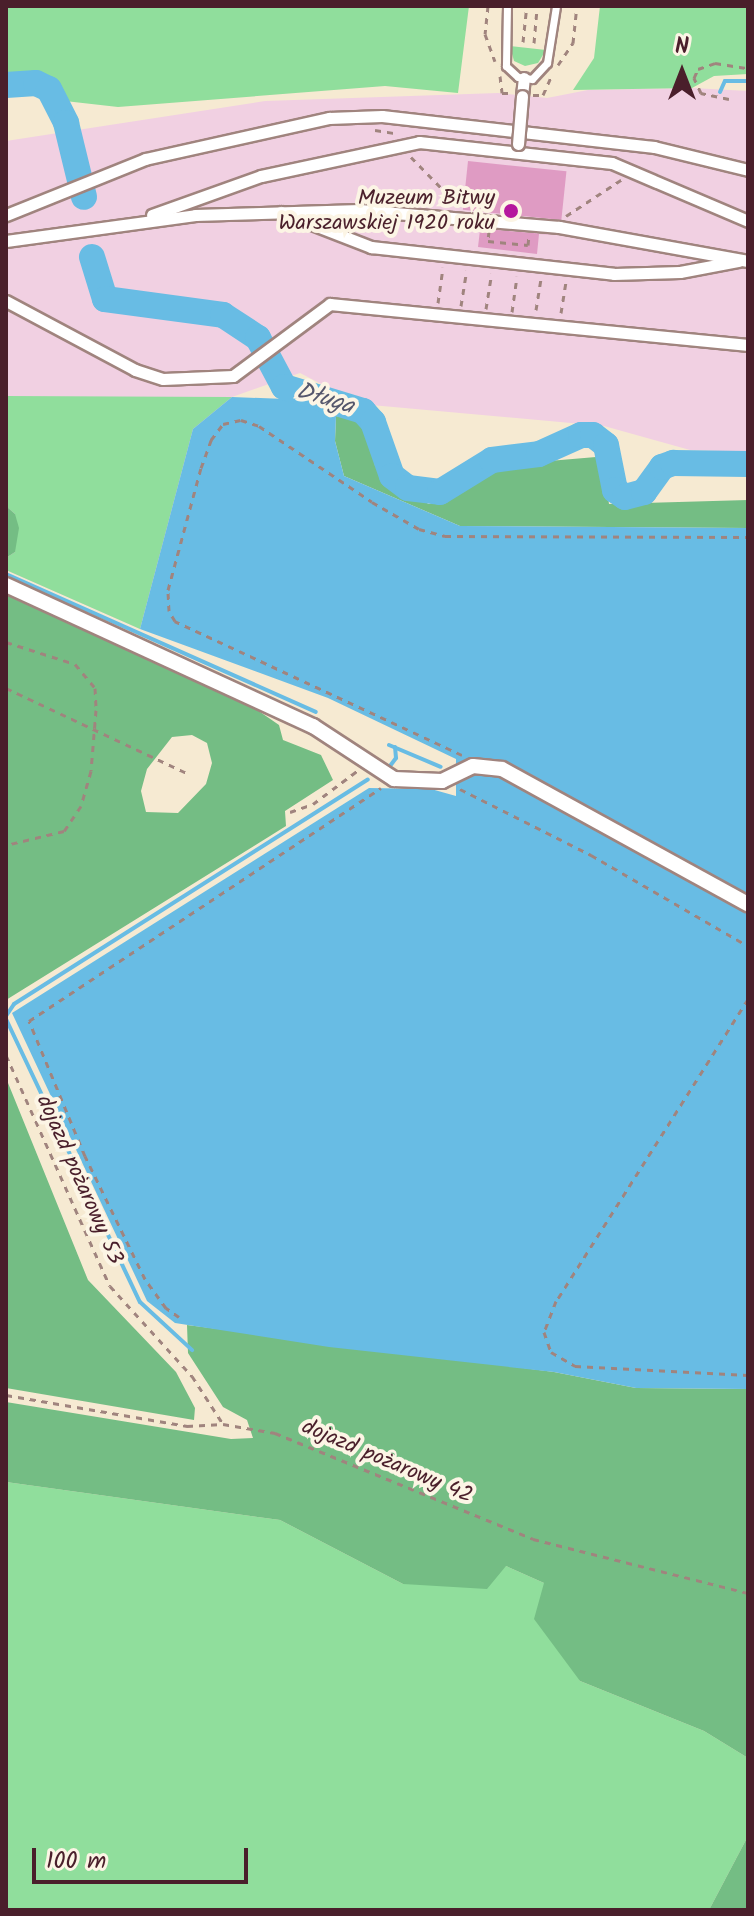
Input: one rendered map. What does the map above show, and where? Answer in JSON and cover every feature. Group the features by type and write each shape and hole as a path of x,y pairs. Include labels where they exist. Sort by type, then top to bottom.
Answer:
{"street":[{"path":"518,148 524,78"},
{"path":"6,215 101,175 263,129 382,116 654,147 748,170"},
{"path":"141,220 261,176 399,140 518,148 612,163 748,221"},
{"path":"277,210 347,240 444,256 543,267 680,272 746,260"},
{"path":"6,241 141,220 277,210 456,216 565,228 746,260"},
{"path":"6,301 149,376 220,380 251,365 330,304 748,345"},
{"path":"6,585 292,716 394,779 442,781 473,766 502,769 748,904"}],"lane":[{"path":"507,6 506,66 524,78 538,76 547,63 556,6"}],"path":[{"path":"488,6 489,39"},
{"path":"523,42 527,6"},
{"path":"534,43 537,6"},
{"path":"568,46 577,6"},
{"path":"729,99 701,93 694,78 705,64 748,68"},
{"path":"374,130 399,140 458,201 456,216"},
{"path":"565,228 566,212 635,171"},
{"path":"490,220 488,241 515,244 528,245 531,224"},
{"path":"436,313 444,256"},
{"path":"460,315 469,259"},
{"path":"485,318 493,261"},
{"path":"511,321 518,264"},
{"path":"534,323 543,267"},
{"path":"560,326 567,269"},
{"path":"473,766 457,750 175,621 169,611 168,590 201,468 211,440 223,424 241,420 259,426 372,502 419,529 445,536 748,537"},
{"path":"6,642 75,664 88,674 95,688 91,771 81,806 64,831 6,845"},
{"path":"6,688 189,774"},
{"path":"290,812 313,804 369,763"},
{"path":"179,1317 166,1308 145,1279 85,1156 29,1021 394,779"},
{"path":"442,781 591,855 748,946"},
{"path":"748,999 556,1301 544,1332 551,1352 575,1366 748,1375"},
{"name":"dojazd pożarowy 53","path":"6,1055 110,1286 192,1376 223,1424"},
{"name":"dojazd pożarowy 42","path":"6,1395 187,1426 223,1424 275,1433 533,1539 748,1593"}],"shaded area":[{"name":"Muzeum Bitwy Warszawskiej 1920 roku","path":"692,88 748,91 748,452 690,450 604,426 360,404 300,373 232,397 155,577 140,629 6,570 19,528 6,506 6,141 265,101 498,93 547,98 588,90"}],"green space":[{"path":"6,6 469,6 458,93 385,86 118,107 65,101 55,82 38,75 6,75"},
{"path":"600,6 748,6 748,74 714,76 692,88 573,90 594,58"},
{"path":"510,46 546,50 538,63 525,66 514,61"},
{"path":"6,396 232,397 193,429 140,629 6,570 6,558 15,552 15,514 6,506"},
{"path":"336,416 357,421 372,438 375,466 396,490 429,504 457,495 502,465 596,457 604,469 609,504 748,500 748,528 460,526 344,476 335,441"},
{"path":"6,506 15,514 19,528 15,552 6,558"},
{"path":"6,592 244,701 279,725 283,740 321,755 333,780 285,811 286,826 6,1000","holes":["192,735 207,743 212,763 206,784 178,813 146,812 141,791 147,769 172,737"]},
{"path":"6,1078 88,1280 176,1372 195,1408 194,1420 6,1388"},
{"path":"187,1325 554,1372 636,1388 748,1389 748,1758 704,1731 580,1681 534,1619 544,1583 506,1566 487,1589 403,1584 280,1520 6,1482 6,1402 231,1439 253,1438 247,1420 223,1407 188,1353"},
{"path":"6,1482 280,1520 403,1584 506,1566 544,1583 580,1681 704,1731 748,1758 748,1836 709,1910 6,1910"},
{"path":"748,1836 748,1910 709,1910"}],"water":[{"path":"232,397 286,399 336,416 335,441 344,476 460,526 748,528 748,1389 636,1388 554,1372 329,1347 175,1323 147,1301 12,1013 369,788 431,789 456,796 456,759 328,698 140,629 193,429"}],"building":[{"name":"Muzeum Bitwy Warszawskiej 1920 roku","path":"468,161 566,171 561,220 463,210"},
{"path":"459,228 558,235 539,234 537,254 478,247 480,230"}],"waterway":[{"path":"720,92 725,81 748,81"},
{"name":"Długa","path":"6,85 36,83 49,89 66,123 84,197"},
{"name":"Długa","path":"92,257 105,299 223,315 258,338 284,387 363,411 373,422 392,476 408,488 440,492 492,460 539,454 581,435 593,435 606,445 615,490 625,497 644,492 662,467 673,463 748,464"},
{"path":"6,574 316,712"},
{"path":"389,745 441,767"},
{"path":"390,766 396,758 395,747"},
{"path":"6,1016 14,1004 368,779"},
{"path":"6,1019 140,1302 192,1350"}],"place":[{"name":"Muzeum Bitwy Warszawskiej 1920 roku","path":"511,211"}]}
